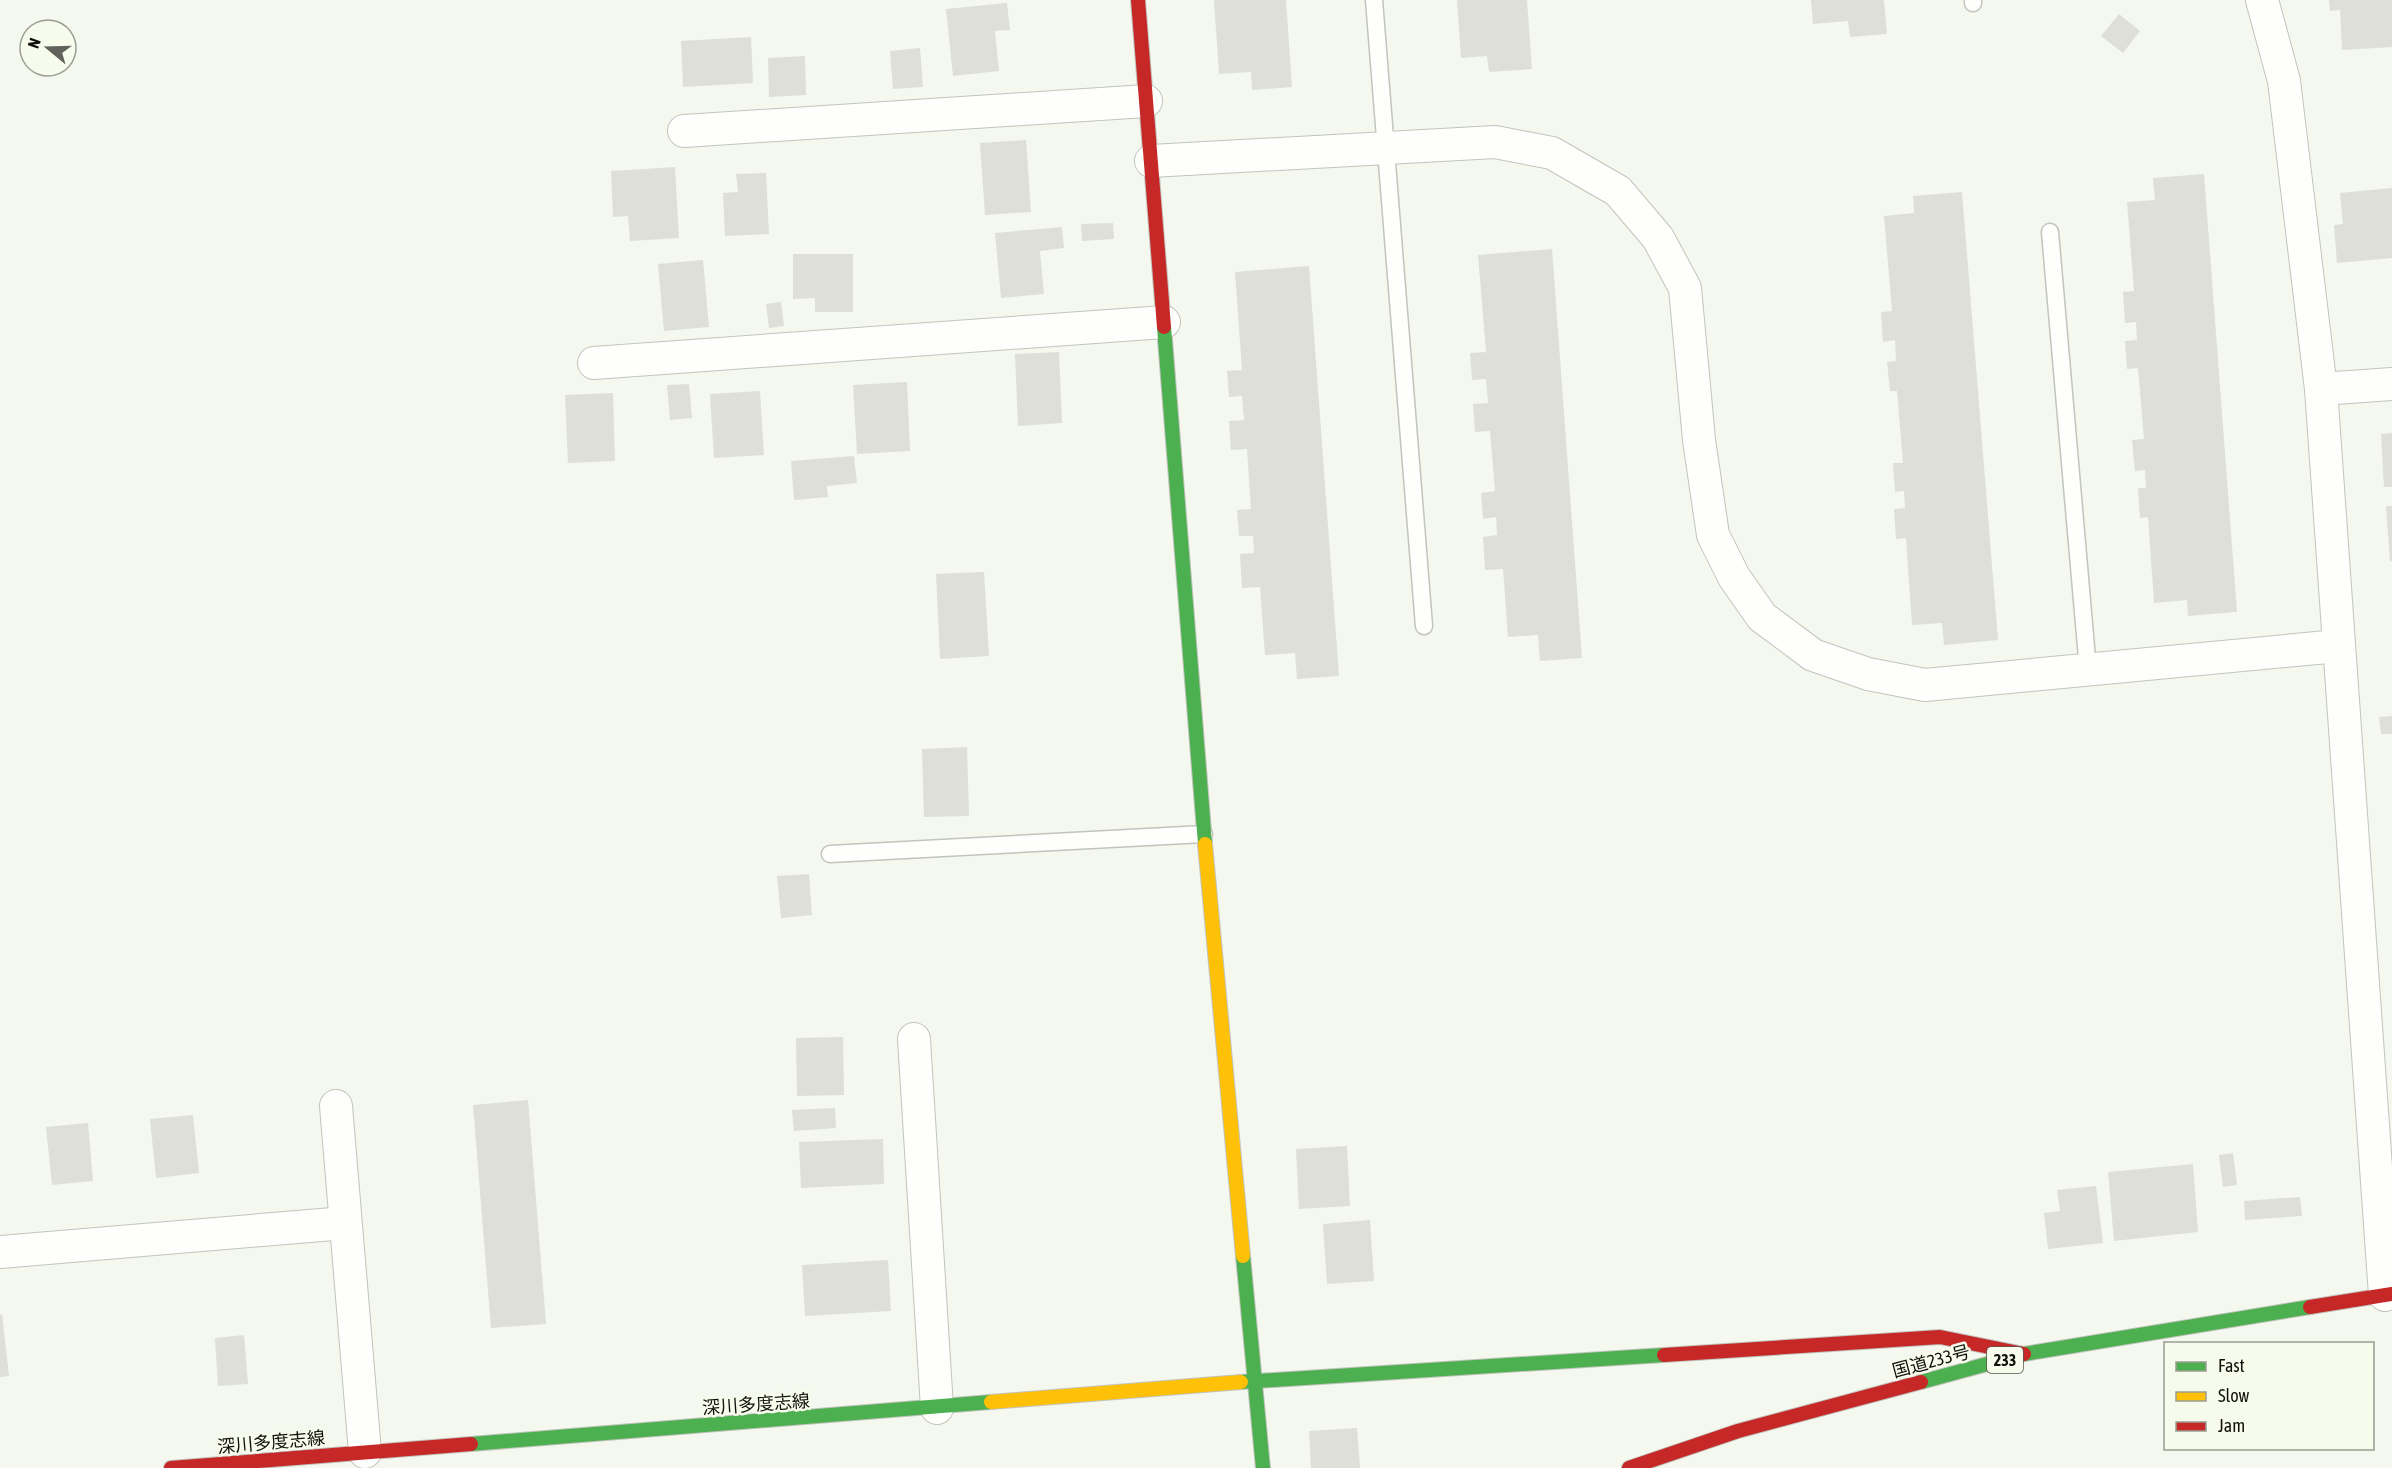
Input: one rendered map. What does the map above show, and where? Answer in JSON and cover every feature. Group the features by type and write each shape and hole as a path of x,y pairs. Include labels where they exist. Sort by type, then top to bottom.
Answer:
{"main road":[{"path":"1138,0 1204,834 1257,1381 1263,1468"},
{"name":"国道233号","path":"1629,1468 1738,1431 2024,1354 2388,1294"},
{"name":"深川多度志線","path":"171,1468 1257,1381 1940,1337 2024,1354"}],"street":[{"path":"2262,0 2284,81 2321,389 2338,646 2388,1294"},
{"path":"684,131 1146,101"},
{"path":"1151,161 1495,142 1552,153 1617,191 1658,238 1685,288 1699,440 1713,535 1734,577 1762,617 1813,654 1868,674 1925,685 2338,646"},
{"path":"594,363 1164,322"},
{"path":"2321,389 2392,384"},
{"path":"914,1039 937,1408"},
{"path":"336,1107 365,1452"},
{"path":"0,1252 345,1223"}],"lane":[{"path":"1374,0 1424,626"},
{"path":"2050,232 2088,670"},
{"path":"830,854 1204,834"}],"building":[{"path":"1214,0 1286,0 1292,87 1252,90 1251,72 1219,74"},
{"path":"1457,0 1527,0 1532,69 1489,72 1487,56 1461,58"},
{"path":"1811,0 1884,0 1887,34 1850,37 1848,21 1813,24"},
{"path":"2329,0 2392,0 2392,47 2342,50 2340,10 2330,11"},
{"path":"1007,3 1010,30 995,31 999,71 953,76 946,9"},
{"path":"2119,14 2140,31 2123,53 2101,36"},
{"path":"751,37 753,83 683,87 681,41"},
{"path":"920,48 923,87 893,89 890,51"},
{"path":"805,56 806,95 769,97 768,58"},
{"path":"1026,140 1031,212 985,215 980,143"},
{"path":"675,167 679,238 630,241 628,216 613,217 611,171"},
{"path":"766,173 769,234 725,236 723,193 738,192 736,174"},
{"path":"2204,174 2237,612 2188,616 2187,600 2154,603 2148,517 2140,518 2138,488 2146,488 2145,470 2135,471 2132,440 2144,439 2138,368 2127,369 2125,341 2137,340 2136,322 2125,323 2123,292 2134,291 2127,202 2155,200 2153,178"},
{"path":"2392,188 2392,258 2337,263 2334,225 2343,224 2340,193"},
{"path":"1962,192 1998,640 1944,645 1942,623 1912,625 1906,538 1896,539 1894,509 1905,508 1904,491 1895,492 1893,463 1903,463 1897,391 1890,391 1887,362 1896,361 1895,340 1883,342 1881,312 1892,311 1884,216 1914,213 1913,196"},
{"path":"1113,223 1114,239 1082,241 1081,224"},
{"path":"1062,227 1064,248 1040,251 1044,294 1001,298 995,233"},
{"path":"1552,249 1582,658 1540,661 1538,635 1508,637 1503,569 1485,570 1483,537 1497,535 1496,517 1483,519 1481,493 1495,491 1490,431 1475,432 1473,404 1488,403 1486,379 1472,380 1470,353 1486,352 1478,255"},
{"path":"793,254 853,254 853,312 815,312 815,298 793,299"},
{"path":"703,260 709,327 664,331 658,264"},
{"path":"1309,266 1339,676 1297,679 1295,653 1265,655 1260,587 1242,588 1240,554 1254,553 1253,536 1239,536 1237,510 1251,509 1247,449 1231,450 1229,421 1244,420 1242,396 1229,397 1227,371 1242,370 1235,272"},
{"path":"781,302 784,326 769,328 766,304"},
{"path":"1059,352 1062,423 1018,426 1015,354"},
{"path":"907,382 910,451 857,454 853,385"},
{"path":"689,384 692,418 670,420 667,385"},
{"path":"760,391 764,455 714,458 710,394"},
{"path":"613,393 615,461 568,463 565,395"},
{"path":"2392,433 2392,487 2384,487 2381,434"},
{"path":"854,456 857,483 827,486 828,497 794,500 791,461"},
{"path":"2386,506 2392,506 2392,561 2390,561"},
{"path":"984,572 989,656 940,659 936,574"},
{"path":"2392,716 2392,734 2381,734 2379,717"},
{"path":"967,747 969,816 924,817 922,749"},
{"path":"809,874 812,915 781,918 777,876"},
{"path":"843,1037 844,1095 797,1096 796,1038"},
{"path":"528,1100 546,1324 491,1328 473,1105"},
{"path":"835,1108 836,1128 794,1131 792,1110"},
{"path":"193,1115 199,1173 156,1178 150,1119"},
{"path":"88,1123 93,1181 52,1185 46,1127"},
{"path":"883,1139 884,1184 801,1188 799,1142"},
{"path":"1347,1146 1350,1206 1299,1209 1296,1149"},
{"path":"2233,1153 2237,1185 2223,1187 2219,1155"},
{"path":"2193,1164 2198,1232 2114,1241 2108,1172"},
{"path":"2096,1186 2103,1243 2048,1249 2044,1213 2060,1211 2057,1190"},
{"path":"2300,1197 2302,1216 2245,1220 2244,1201"},
{"path":"1370,1220 1374,1281 1327,1284 1323,1224"},
{"path":"888,1260 891,1311 805,1316 802,1265"},
{"path":"2,1314 9,1376 0,1377 0,1315"},
{"path":"244,1335 248,1384 218,1386 215,1338"},
{"path":"1357,1428 1360,1468 1311,1468 1309,1431"}],"traffic: fast":[{"path":"1164,327 1205,844"},
{"path":"1243,1256 1263,1468"},
{"path":"1921,1382 2024,1354 2310,1307"},
{"path":"1241,1382 1664,1355"},
{"path":"471,1444 991,1402"}],"traffic: slow":[{"path":"1205,844 1243,1256"},
{"path":"991,1402 1241,1382"}],"traffic: jam":[{"path":"1138,0 1164,327"},
{"path":"2310,1307 2392,1294"},
{"path":"1664,1355 1940,1337 2024,1354"},
{"path":"1629,1468 1738,1431 1921,1382"},
{"path":"171,1468 471,1444"}]}
